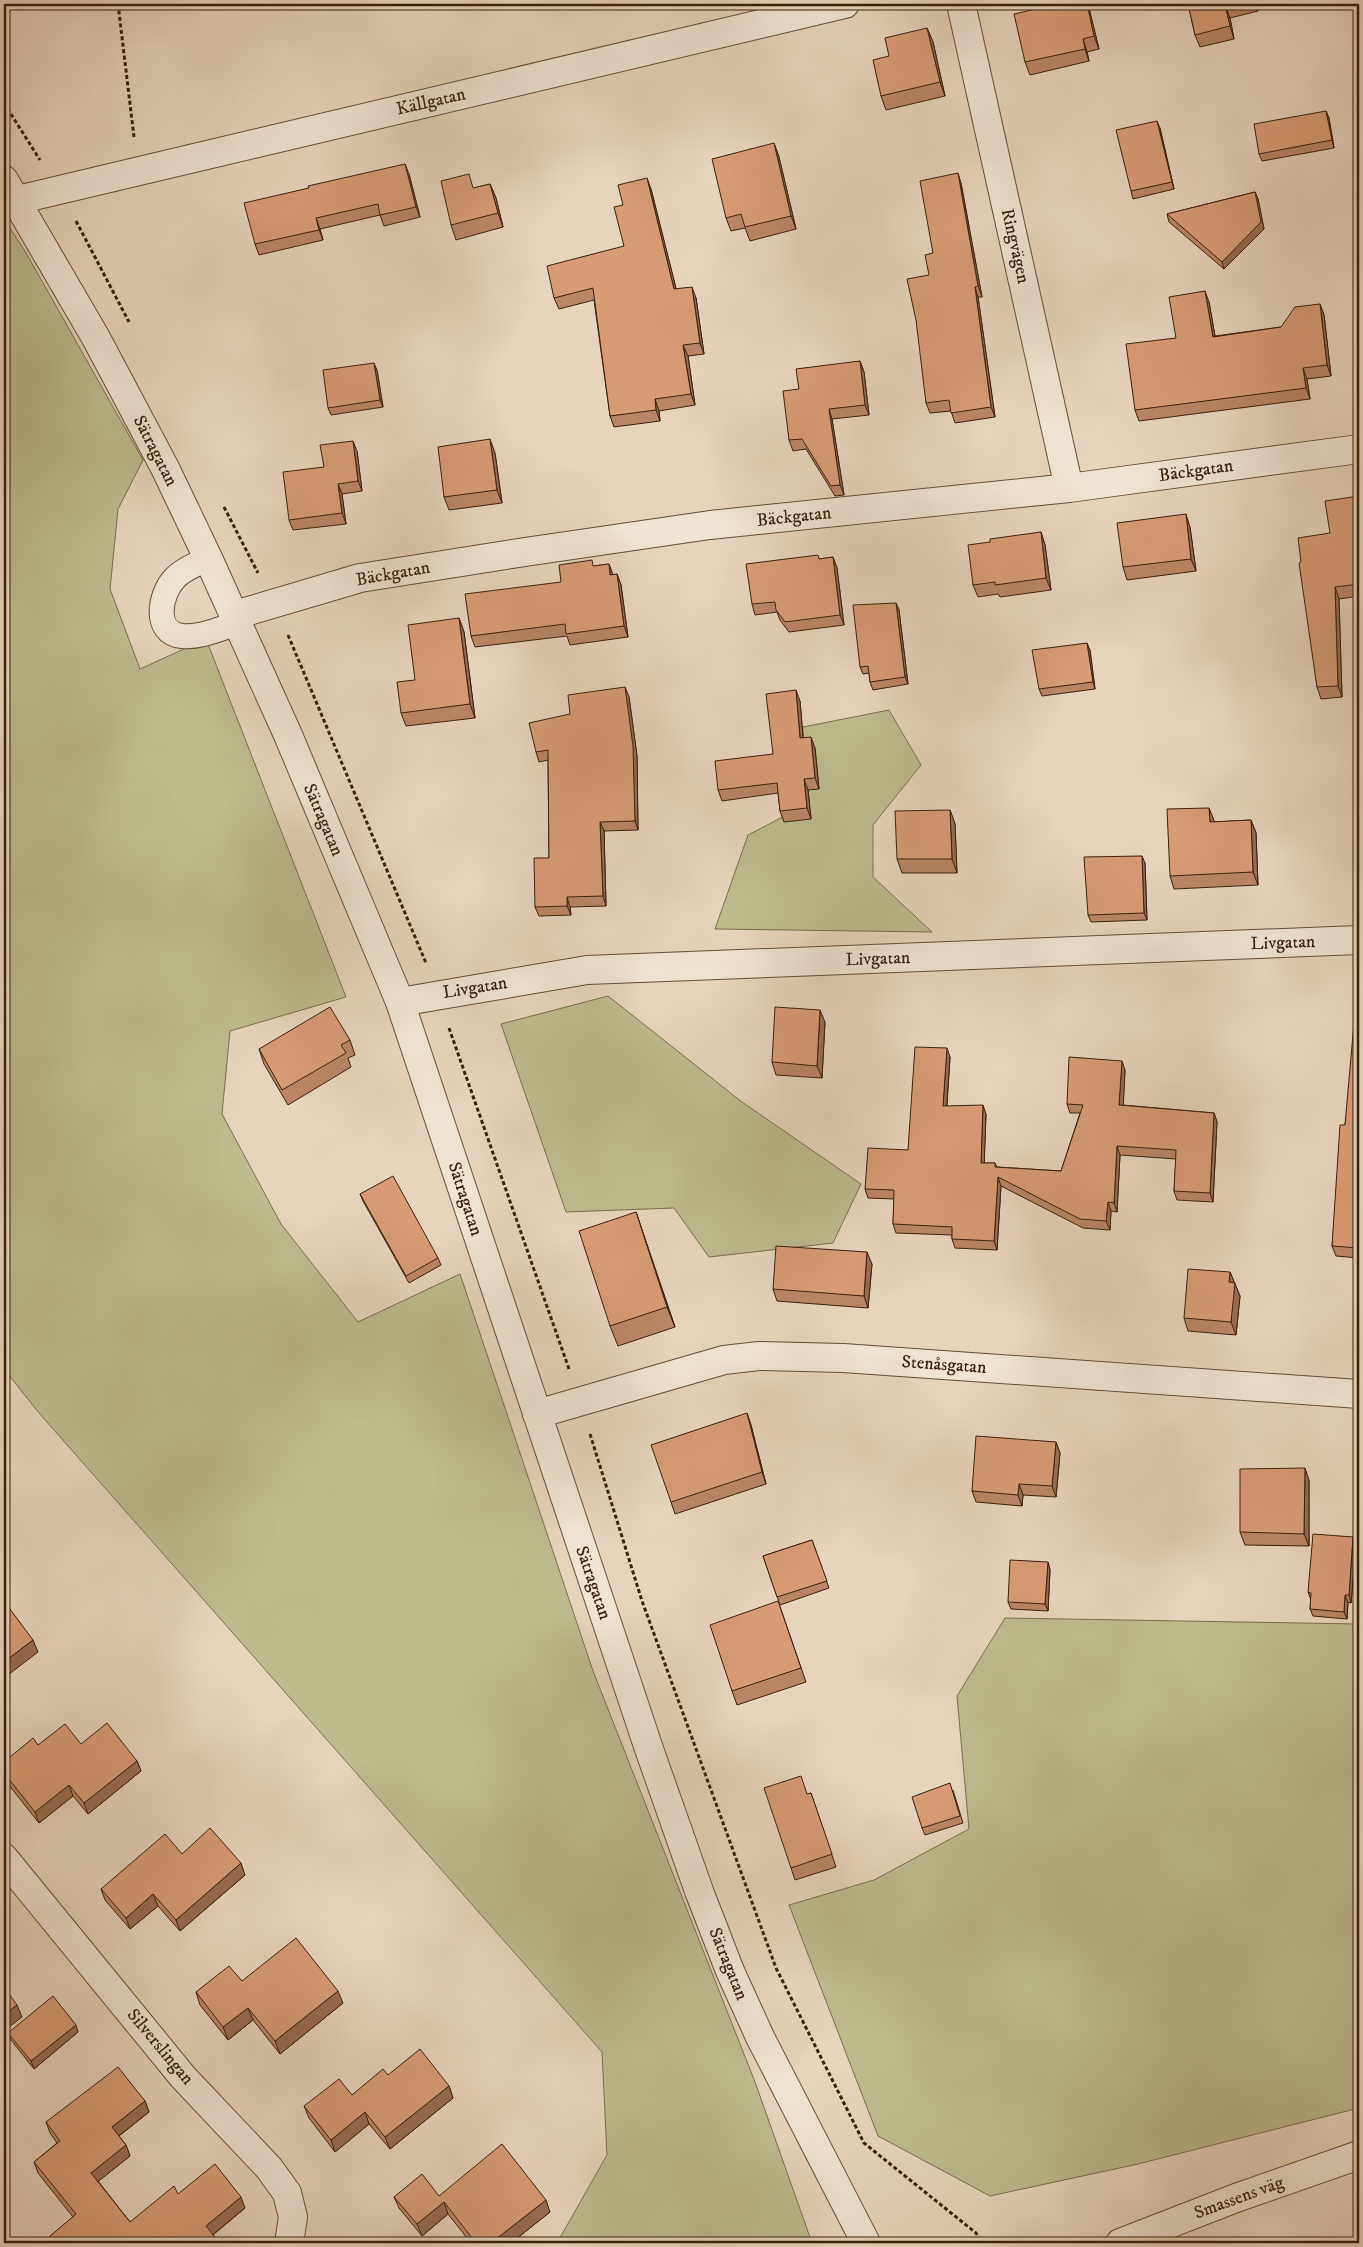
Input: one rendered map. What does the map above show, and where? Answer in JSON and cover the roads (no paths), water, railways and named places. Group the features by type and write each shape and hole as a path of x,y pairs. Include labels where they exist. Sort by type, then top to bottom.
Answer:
{"street":[{"name":"Källgatan","path":"10,190 137,171 845,4"},
{"name":"Ringvägen","path":"961,4 1069,488"},
{"name":"Sätragatan","path":"10,190 101,347 208,558 288,735 400,1002 648,1746 730,1971 760,2037 866,2243"},
{"name":"Bäckgatan","path":"236,619 360,578 525,552 710,525 1069,488 1359,449"},
{"name":"Livgatan","path":"400,1002 587,970 1359,940"},
{"name":"Stenåsgatan","path":"537,1414 724,1360 760,1356 843,1358 1359,1394"},
{"name":"Silverslingan","path":"4,1858 184,2077 269,2168 287,2193 293,2218 290,2243"},
{"name":"Smassens väg","path":"1120,2243 1236,2198 1359,2155"}],"lane":[{"path":"208,558 175,577 167,590 162,600 166,628 174,634 194,636 236,619"}]}
